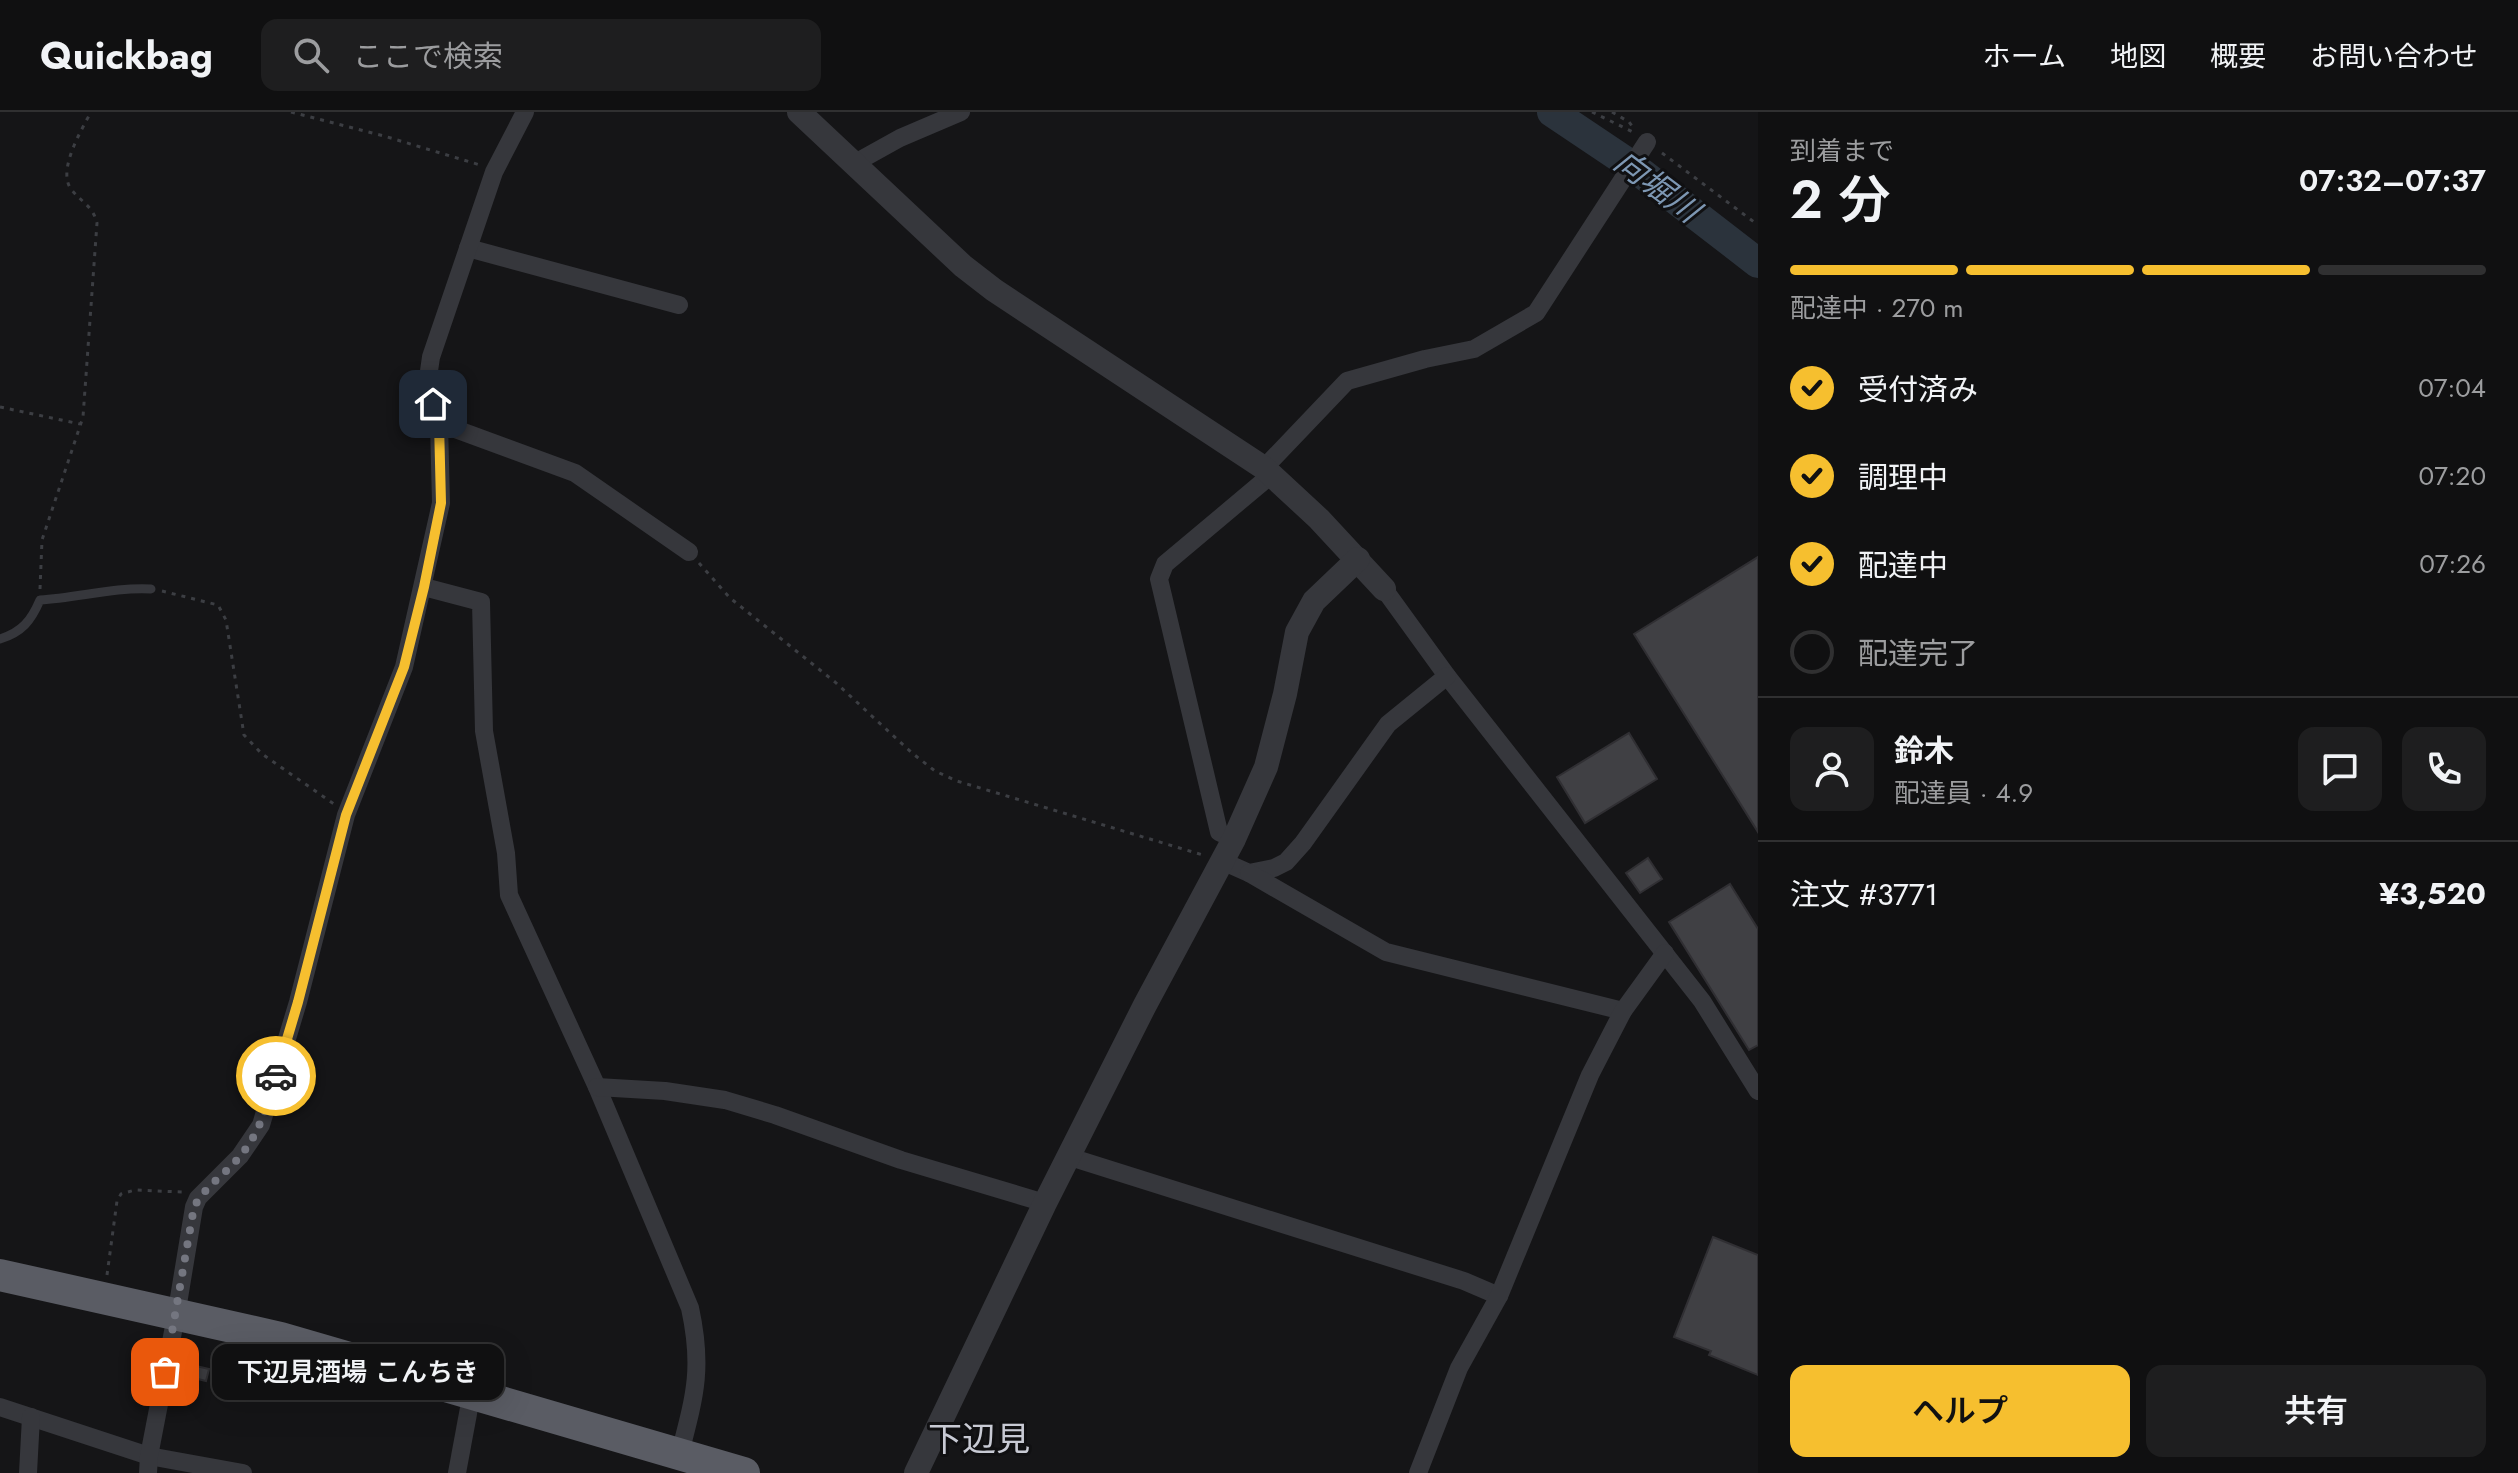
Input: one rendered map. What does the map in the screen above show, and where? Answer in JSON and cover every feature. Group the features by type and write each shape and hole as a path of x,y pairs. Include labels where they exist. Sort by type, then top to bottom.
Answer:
{"highway":[{"path":"0,1275 281,1338 744,1473"}],"street":[{"path":"148,1464 194,1207 198,1198 240,1156 261,1125 298,1002 346,815 404,667 441,503 439,423 427,385 431,357 494,172 525,112"},
{"path":"799,112 963,266 994,290 1268,472 1358,559 1702,1001 1758,1091"},
{"path":"855,163 900,138 961,112"},
{"path":"1234,839 1219,832 1159,579 1165,564 1268,472 1347,381 1474,349 1536,313 1644,146"},
{"path":"468,248 679,305"},
{"path":"439,423 575,473 689,552"},
{"path":"916,1473 1045,1203 1145,1005 1234,839 1266,767 1297,632 1314,601 1358,559"},
{"path":"424,587 481,602 484,731 506,853 509,895 597,1087 693,1319 698,1368 695,1394 680,1453"},
{"path":"1249,873 1286,862 1388,724 1447,676"},
{"path":"1222,861 1249,873 1386,952 1623,1011"},
{"path":"1418,1473 1459,1368 1499,1296 1590,1075 1623,1011 1665,953"},
{"path":"597,1087 665,1091 725,1100 901,1160 1045,1203"},
{"path":"1070,1157 1464,1281 1499,1296"},
{"path":"457,1473 472,1392"},
{"path":"0,1407 148,1464 243,1473"},
{"path":"28,1473 31,1417"}],"lane":[{"path":"0,639 21,631 33,617 40,600 78,598 130,588 151,589"}],"path":[{"path":"40,600 42,540 80,424 97,223 95,212 70,188 67,169 75,141 91,112"},
{"path":"291,112 473,162 494,172"},
{"path":"1592,112 1640,135 1629,122 1612,112"},
{"path":"1644,146 1758,225"},
{"path":"0,407 80,424"},
{"path":"689,552 730,598 835,682 935,771 987,790 1222,861"},
{"path":"151,589 218,605 226,620 244,735 262,754 346,815"},
{"path":"104,1299 117,1201 121,1194 135,1190 168,1193 195,1190 216,1180"}],"building":[{"path":"1758,557 1758,832 1634,634"},
{"path":"1629,733 1657,779 1585,823 1557,777"},
{"path":"1648,858 1662,879 1640,893 1626,873"},
{"path":"1730,884 1758,929 1758,1045 1749,1050 1669,922"},
{"path":"1713,1237 1758,1255 1758,1375 1709,1355 1711,1351 1674,1337"},
{"path":"179,1362 209,1369 206,1381 177,1374"}],"waterway":[{"name":"向堀川","path":"1552,112 1631,165 1758,263"}],"way so far":[{"path":"165,1372 194,1207 198,1198 240,1156 261,1125 276,1076"}],"place":[{"name":"下辺見酒場 こんちき","path":"165,1372"}],"district":[{"name":"下辺見","path":"979,1439"}],"route":[{"path":"276,1076 346,815 404,667 424,587 441,503 439,423 433,404"}]}
